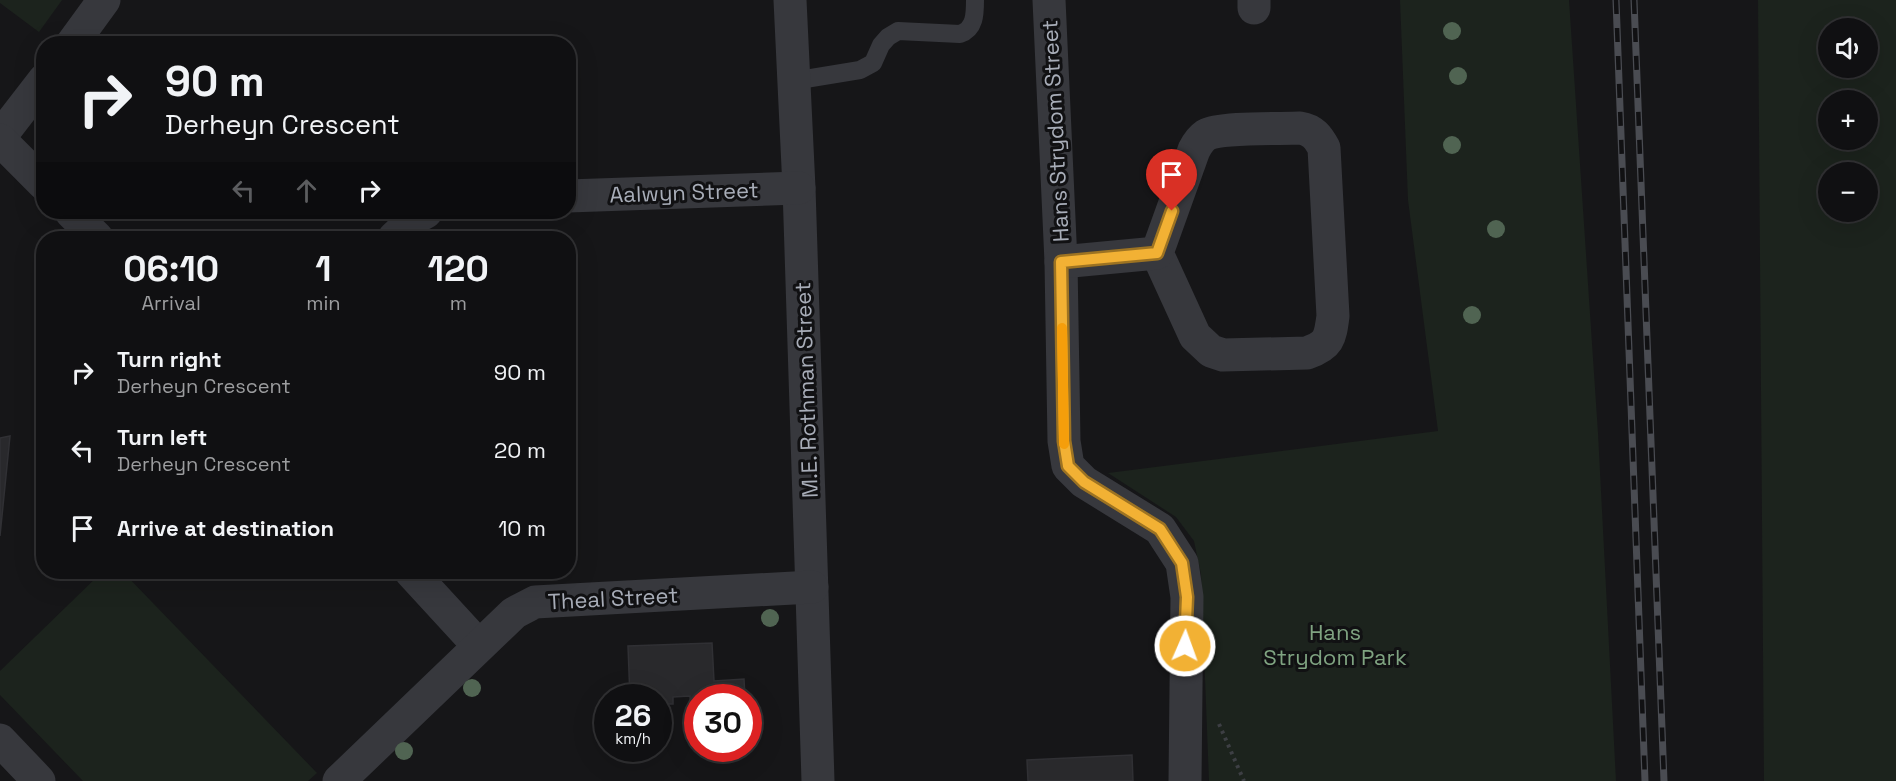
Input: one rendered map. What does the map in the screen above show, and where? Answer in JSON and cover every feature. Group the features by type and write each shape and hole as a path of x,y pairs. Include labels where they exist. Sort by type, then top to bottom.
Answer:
{"street":[{"path":"78,36 104,0"},
{"name":"M.E. Rothman Street","path":"790,0 799,188 818,781"},
{"name":"Hans Strydom Street","path":"1049,0 1061,262 1064,441 1068,466 1084,482 1160,529 1182,563 1187,597 1185,781"},
{"path":"36,91 0,138 36,176"},
{"path":"1300,128 1308,129 1319,139 1324,148 1333,316 1331,335 1326,344 1319,349 1307,353 1223,355 1211,351 1195,336 1157,253 1200,139 1208,134 1222,131 1300,128"},
{"name":"Aalwyn Street","path":"576,196 799,188"},
{"path":"78,219 90,231"},
{"path":"402,231 415,219"},
{"path":"1061,262 1157,253"},
{"path":"417,579 479,646"},
{"name":"Theal Street","path":"339,781 514,613 535,602 812,587"},
{"path":"0,740 39,781"}],"lane":[{"path":"793,81 860,70 873,63 881,45 898,31 960,34 968,31 975,12 975,0"}],"green space":[{"path":"0,0 62,0 39,32 0,3"},
{"name":"Hans Strydom Park","path":"1400,0 1569,0 1598,433 1616,781 1209,781 1201,574 1194,541 1176,517 1108,473 1438,431 1408,200"},
{"path":"1758,0 1896,0 1896,781 1764,781"},
{"path":"95,579 130,579 317,773 308,781 83,781 0,695 0,671"}],"building":[{"path":"10,436 0,536 0,438"},
{"path":"712,643 714,681 744,679 744,684 684,684 684,696 673,697 672,704 672,684 629,684 628,646"},
{"path":"1132,755 1133,781 1028,781 1027,760"}],"railway":[{"path":"1616,0 1645,781"},
{"path":"1634,0 1664,781"}],"slow traffic":[{"path":"1062,328 1064,444"}],"route":[{"path":"1172,211 1157,253 1061,262 1064,441 1068,466 1084,482 1160,529 1182,563 1187,597 1185,646"}]}
